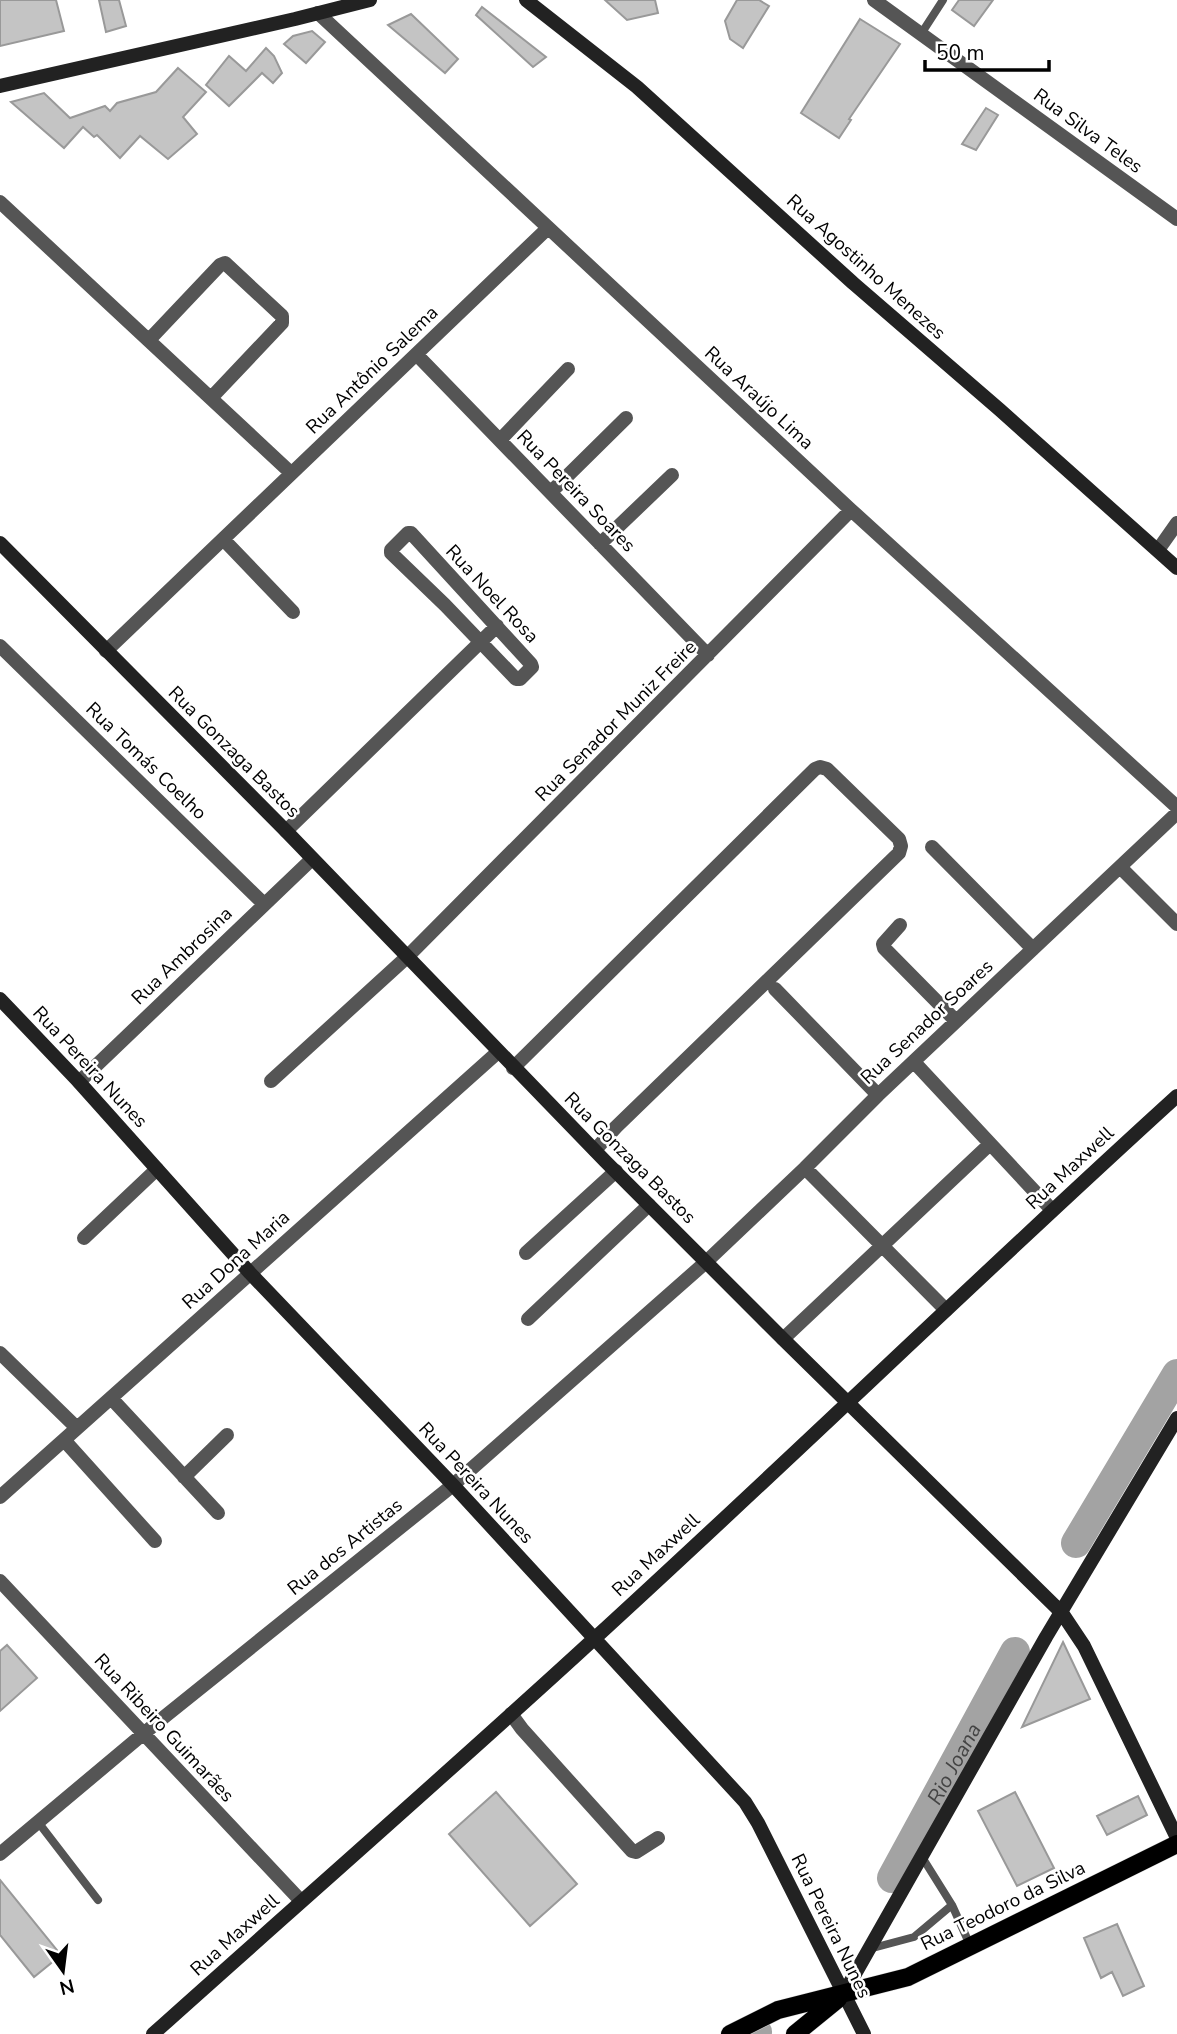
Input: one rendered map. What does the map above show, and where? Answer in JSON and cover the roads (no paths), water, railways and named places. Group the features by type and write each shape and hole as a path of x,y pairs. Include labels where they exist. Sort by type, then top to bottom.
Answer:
{"main road":[{"path":"0,86 370,0"},
{"name":"Rua Agostinho Menezes","path":"526,0 637,87 853,283 1177,568"},
{"name":"Rua Gonzaga Bastos","path":"0,542 286,831 615,1171 1062,1613 1084,1646 1177,1838"},
{"name":"Rua Pereira Nunes","path":"0,999 79,1082 250,1273 453,1485 745,1802 863,2034"},
{"name":"Rua Maxwell","path":"153,2034 594,1639 1177,1096"},
{"path":"794,2034 843,1995 1046,1637 1177,1418"},
{"name":"Rua Teodoro da Silva","path":"730,2034 778,2010 908,1977 1177,1844"}],"street":[{"name":"Rua Silva Teles","path":"874,0 1177,219"},
{"name":"Rua Araújo Lima","path":"318,13 851,510 1177,807"},
{"path":"0,202 291,473"},
{"name":"Rua Antônio Salema","path":"106,651 548,228"},
{"path":"149,340 220,265 225,263 273,307 282,316 282,323 211,398"},
{"name":"Rua Pereira Soares","path":"417,355 708,655"},
{"path":"500,440 568,369"},
{"path":"551,492 626,418"},
{"path":"600,544 671,475"},
{"name":"Rua Senador Muniz Freire","path":"271,1081 407,957 851,510"},
{"path":"1158,550 1177,523"},
{"name":"Rua Noel Rosa","path":"408,533 411,533 532,667 520,679 516,679 482,642 391,553 408,533"},
{"path":"223,539 293,612"},
{"path":"286,831 497,626"},
{"name":"Rua Tomás Coelho","path":"0,646 264,904"},
{"path":"513,1068 816,769 827,769 899,839 899,853 595,1150"},
{"name":"Rua Senador Soares","path":"706,1262 878,1095 1177,813"},
{"path":"932,847 1033,949"},
{"name":"Rua Ambrosina","path":"79,1082 312,859"},
{"path":"1121,868 1177,924"},
{"path":"900,925 883,944 884,948 956,1021"},
{"path":"775,989 878,1095"},
{"name":"Rua Dona Maria","path":"0,1497 498,1052"},
{"path":"914,1062 1052,1210"},
{"path":"783,1339 990,1144"},
{"path":"805,1168 946,1310"},
{"path":"84,1238 157,1169"},
{"path":"526,1253 615,1171"},
{"path":"528,1320 649,1205"},
{"name":"Rua dos Artistas","path":"0,1854 143,1734 453,1485 706,1262"},
{"path":"0,1353 77,1428"},
{"path":"111,1398 218,1513"},
{"path":"184,1477 227,1435"},
{"path":"64,1440 155,1541"},
{"name":"Rua Ribeiro Guimarães","path":"0,1581 302,1901"},
{"path":"511,1714 632,1851 636,1852 658,1838"}],"lane":[{"path":"921,34 943,0"},
{"path":"38,1822 98,1900"},
{"path":"922,1857 952,1905 970,1945"},
{"path":"869,1949 914,1937 952,1905"}],"waterway":[{"name":"Rio Joana","path":"1076,1543 1177,1374"},
{"name":"Rio Joana","path":"892,1878 1015,1652"}]}
